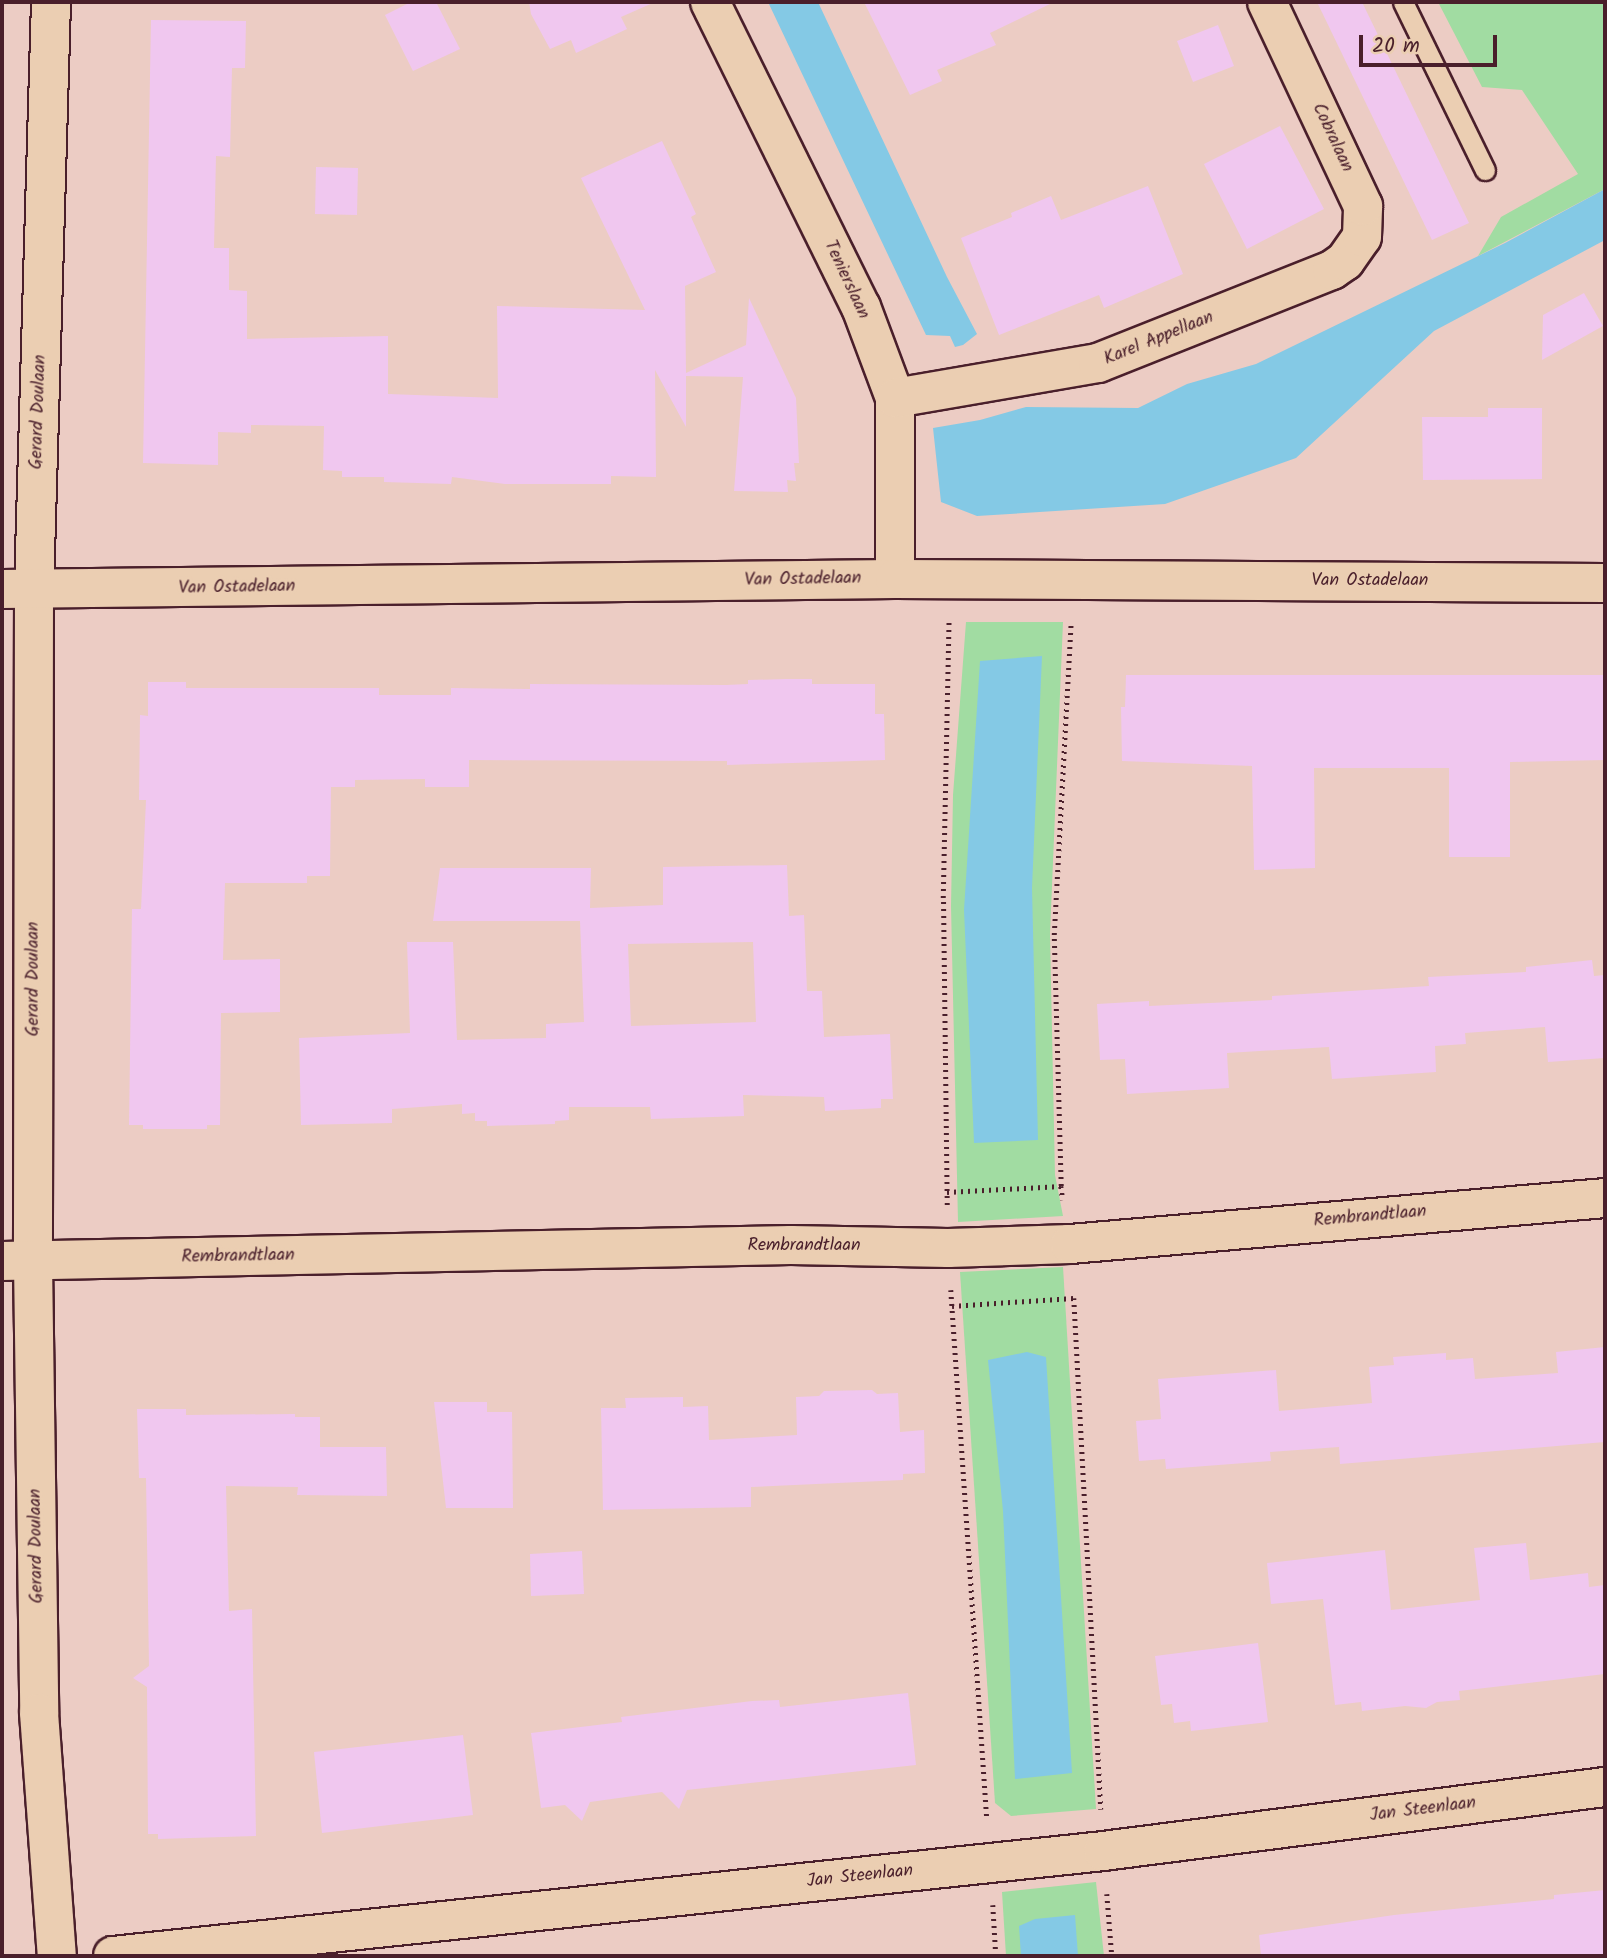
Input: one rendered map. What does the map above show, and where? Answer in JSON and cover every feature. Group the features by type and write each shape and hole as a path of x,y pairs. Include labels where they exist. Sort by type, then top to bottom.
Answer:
{"street":[{"name":"Gerard Doulaan","path":"51,2 18,590 18,1261 39,1713 57,1956"},
{"name":"Tenierslaan","path":"710,2 861,307 895,398 895,579"},
{"name":"Cobralaan","path":"1267,2 1363,206 1363,229 1355,250 1332,270"},
{"name":"Karel Appellaan","path":"895,398 1098,363 1332,270"},
{"name":"Van Ostadelaan","path":"18,590 895,579 1605,583"},
{"name":"Rembrandtlaan","path":"18,1261 791,1245 948,1248 1070,1244 1605,1198"},
{"name":"Jan Steenlaan","path":"113,1956 1103,1852 1605,1787"}],"lane":[{"path":"1403,2 1485,170"}],"path":[{"path":"1061,1186 1054,935 1074,580"},
{"path":"952,1306 1074,1298 1103,1852 1112,1956"}],"green space":[{"path":"1438,2 1605,2 1605,189 1478,256 1501,217 1578,174 1522,90 1482,87"},
{"path":"966,622 1063,622 1050,934 1055,1175 1063,1216 958,1222 951,906 953,795"},
{"path":"1063,1267 1096,1809 1011,1816 995,1803 960,1272"},
{"path":"1096,1882 1104,1956 1006,1956 1002,1892"}],"water":[{"path":"768,2 818,2 947,277 977,334 963,345 955,347 950,336 926,335"},
{"path":"1605,189 1605,240 1434,331 1296,458 1165,504 977,516 941,502 933,428 980,420 1026,407 1138,408 1187,384 1256,364 1505,243"},
{"path":"1042,656 1032,888 1038,1140 974,1143 964,910 980,661"},
{"path":"1027,1352 1046,1357 1072,1773 1015,1779 1003,1511 988,1360"},
{"path":"1075,1915 1078,1956 1021,1956 1019,1926 1035,1919"}],"building":[{"path":"411,2 436,2 460,49 413,71 385,15"},
{"path":"529,2 655,2 621,17 627,29 576,53 571,40 550,49 531,14"},
{"path":"864,2 1054,2 990,33 996,45 937,70 942,81 910,95"},
{"path":"1317,2 1362,2 1469,223 1432,240"},
{"path":"151,20 246,21 245,68 232,68 230,157 216,156 214,248 229,248 229,290 247,291 247,339 388,336 388,394 498,398 497,306 645,310 581,178 662,141 696,214 691,217 716,272 685,286 686,373 746,345 749,298 796,398 799,463 794,463 796,481 787,480 788,492 734,491 743,377 686,376 686,427 655,370 656,477 611,476 611,484 505,484 452,477 451,484 384,482 384,477 342,477 342,471 323,470 324,426 251,425 251,433 218,432 218,465 143,463"},
{"path":"1218,25 1234,66 1193,82 1177,41"},
{"path":"1280,126 1324,209 1247,249 1204,164"},
{"path":"316,167 358,168 357,215 315,214"},
{"path":"1148,186 1183,274 1104,308 1099,295 999,335 961,238 1012,217 1011,213 1051,196 1061,220"},
{"path":"1584,293 1603,326 1542,360 1543,315"},
{"path":"1488,408 1542,408 1542,479 1423,480 1422,417 1488,417"},
{"path":"1126,675 1605,675 1605,760 1510,762 1510,857 1449,857 1449,768 1314,768 1315,868 1254,870 1252,766 1122,761 1121,707 1125,707"},
{"path":"812,679 812,684 875,684 875,714 884,714 885,760 727,765 727,761 469,760 469,787 425,787 425,779 355,780 355,787 331,787 330,876 307,876 307,883 225,883 223,960 280,959 280,1012 221,1013 220,1125 207,1125 207,1129 143,1129 143,1125 129,1125 132,909 141,909 146,800 139,800 140,715 148,716 148,682 186,682 186,688 379,688 379,695 451,695 451,688 530,689 530,684 726,685 748,684 748,680"},
{"path":"787,865 789,916 804,915 807,991 822,991 824,1037 890,1034 893,1099 881,1099 881,1108 825,1111 824,1097 743,1095 744,1116 651,1119 650,1107 569,1107 569,1120 555,1121 555,1124 487,1126 487,1121 475,1121 475,1113 462,1114 462,1104 392,1109 392,1123 301,1125 299,1038 410,1033 407,942 453,942 457,1040 546,1038 546,1024 584,1022 580,921 433,921 440,868 591,868 590,908 663,905 663,867","holes":["753,942 756,1022 631,1026 628,944"]},
{"path":"1592,960 1594,976 1605,975 1605,1058 1548,1062 1545,1027 1465,1033 1466,1044 1435,1046 1436,1072 1332,1079 1329,1047 1227,1053 1229,1088 1127,1094 1125,1059 1100,1060 1097,1004 1149,1001 1149,1006 1272,1000 1272,996 1429,986 1428,977 1526,972 1526,967"},
{"path":"1605,1347 1605,1442 1340,1464 1339,1447 1270,1452 1271,1461 1166,1469 1165,1459 1139,1461 1136,1421 1161,1419 1158,1379 1276,1370 1279,1411 1372,1403 1369,1367 1394,1365 1393,1357 1446,1353 1446,1360 1473,1358 1475,1379 1558,1373 1556,1352"},
{"path":"872,1390 877,1394 898,1393 900,1432 924,1430 925,1473 903,1474 903,1480 751,1487 751,1507 603,1510 601,1408 626,1408 625,1398 683,1397 683,1407 708,1406 709,1440 797,1435 796,1397 819,1396 824,1391"},
{"path":"434,1402 487,1402 487,1412 512,1412 513,1508 446,1508"},
{"path":"137,1409 186,1409 186,1415 295,1414 295,1417 320,1417 320,1447 386,1447 387,1496 297,1495 298,1487 226,1486 229,1611 252,1609 256,1836 158,1839 158,1834 148,1834 147,1687 133,1678 149,1666 146,1478 139,1478"},
{"path":"1526,1543 1530,1580 1588,1573 1589,1587 1605,1585 1605,1674 1459,1691 1460,1700 1437,1702 1426,1708 1405,1706 1362,1711 1361,1702 1335,1705 1323,1599 1271,1604 1267,1563 1385,1550 1391,1610 1480,1600 1474,1548"},
{"path":"582,1551 584,1594 531,1596 530,1554"},
{"path":"1258,1643 1268,1722 1191,1731 1190,1721 1174,1723 1172,1704 1161,1705 1155,1656"},
{"path":"908,1693 916,1765 687,1790 679,1809 662,1792 590,1802 582,1821 565,1805 541,1808 531,1733 622,1722 621,1717 752,1701 779,1700 780,1707"},
{"path":"463,1735 473,1815 322,1833 314,1752"},
{"path":"1605,1890 1605,1956 1261,1956 1259,1935 1394,1915 1554,1899 1554,1895"}]}
